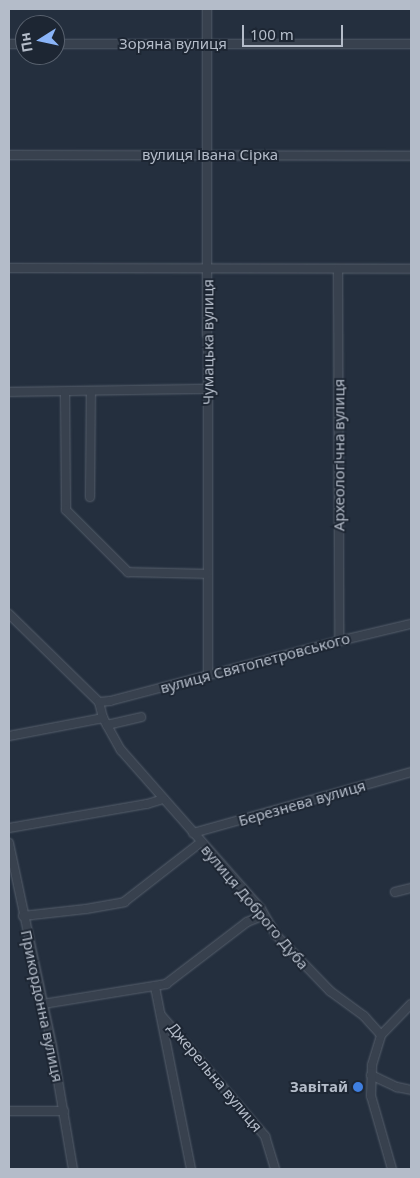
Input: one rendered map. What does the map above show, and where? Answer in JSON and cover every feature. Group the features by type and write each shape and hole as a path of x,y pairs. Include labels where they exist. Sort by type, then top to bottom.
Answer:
{"street":[{"name":"Чумацька вулиця","path":"207,9 208,675"},
{"name":"Зоряна вулиця","path":"65,44 411,44"},
{"name":"вулиця Івана Сірка","path":"9,155 411,156"},
{"path":"9,268 411,269"},
{"name":"Археологічна вулиця","path":"338,269 339,641"},
{"path":"9,392 208,389"},
{"path":"65,392 66,510 128,572 208,574"},
{"path":"90,497 92,392"},
{"path":"9,614 98,702"},
{"name":"вулиця Святопетровського","path":"98,702 110,701 411,624"},
{"name":"вулиця Доброго Дуба","path":"98,702 105,721 121,750 264,915 276,935 301,964 330,991 364,1016 381,1035"},
{"path":"9,736 140,717"},
{"name":"Березнева вулиця","path":"193,833 411,772"},
{"path":"9,828 147,804 163,799"},
{"path":"23,916 86,909 124,902 201,842"},
{"name":"Прикордонна вулиця","path":"9,843 13,884 23,916 43,1004 64,1111 73,1169"},
{"path":"395,892 411,888"},
{"path":"43,1004 155,987 171,980 247,922 264,915"},
{"path":"155,987 191,1169"},
{"path":"392,1169 371,1096 371,1075 376,1046 381,1035 411,1004"},
{"name":"Джерельна вулиця","path":"162,1015 265,1136 275,1169"},
{"path":"371,1075 397,1087 411,1090"},
{"path":"9,1111 64,1111"}],"place":[{"name":"Завітай","path":"358,1087"}]}
